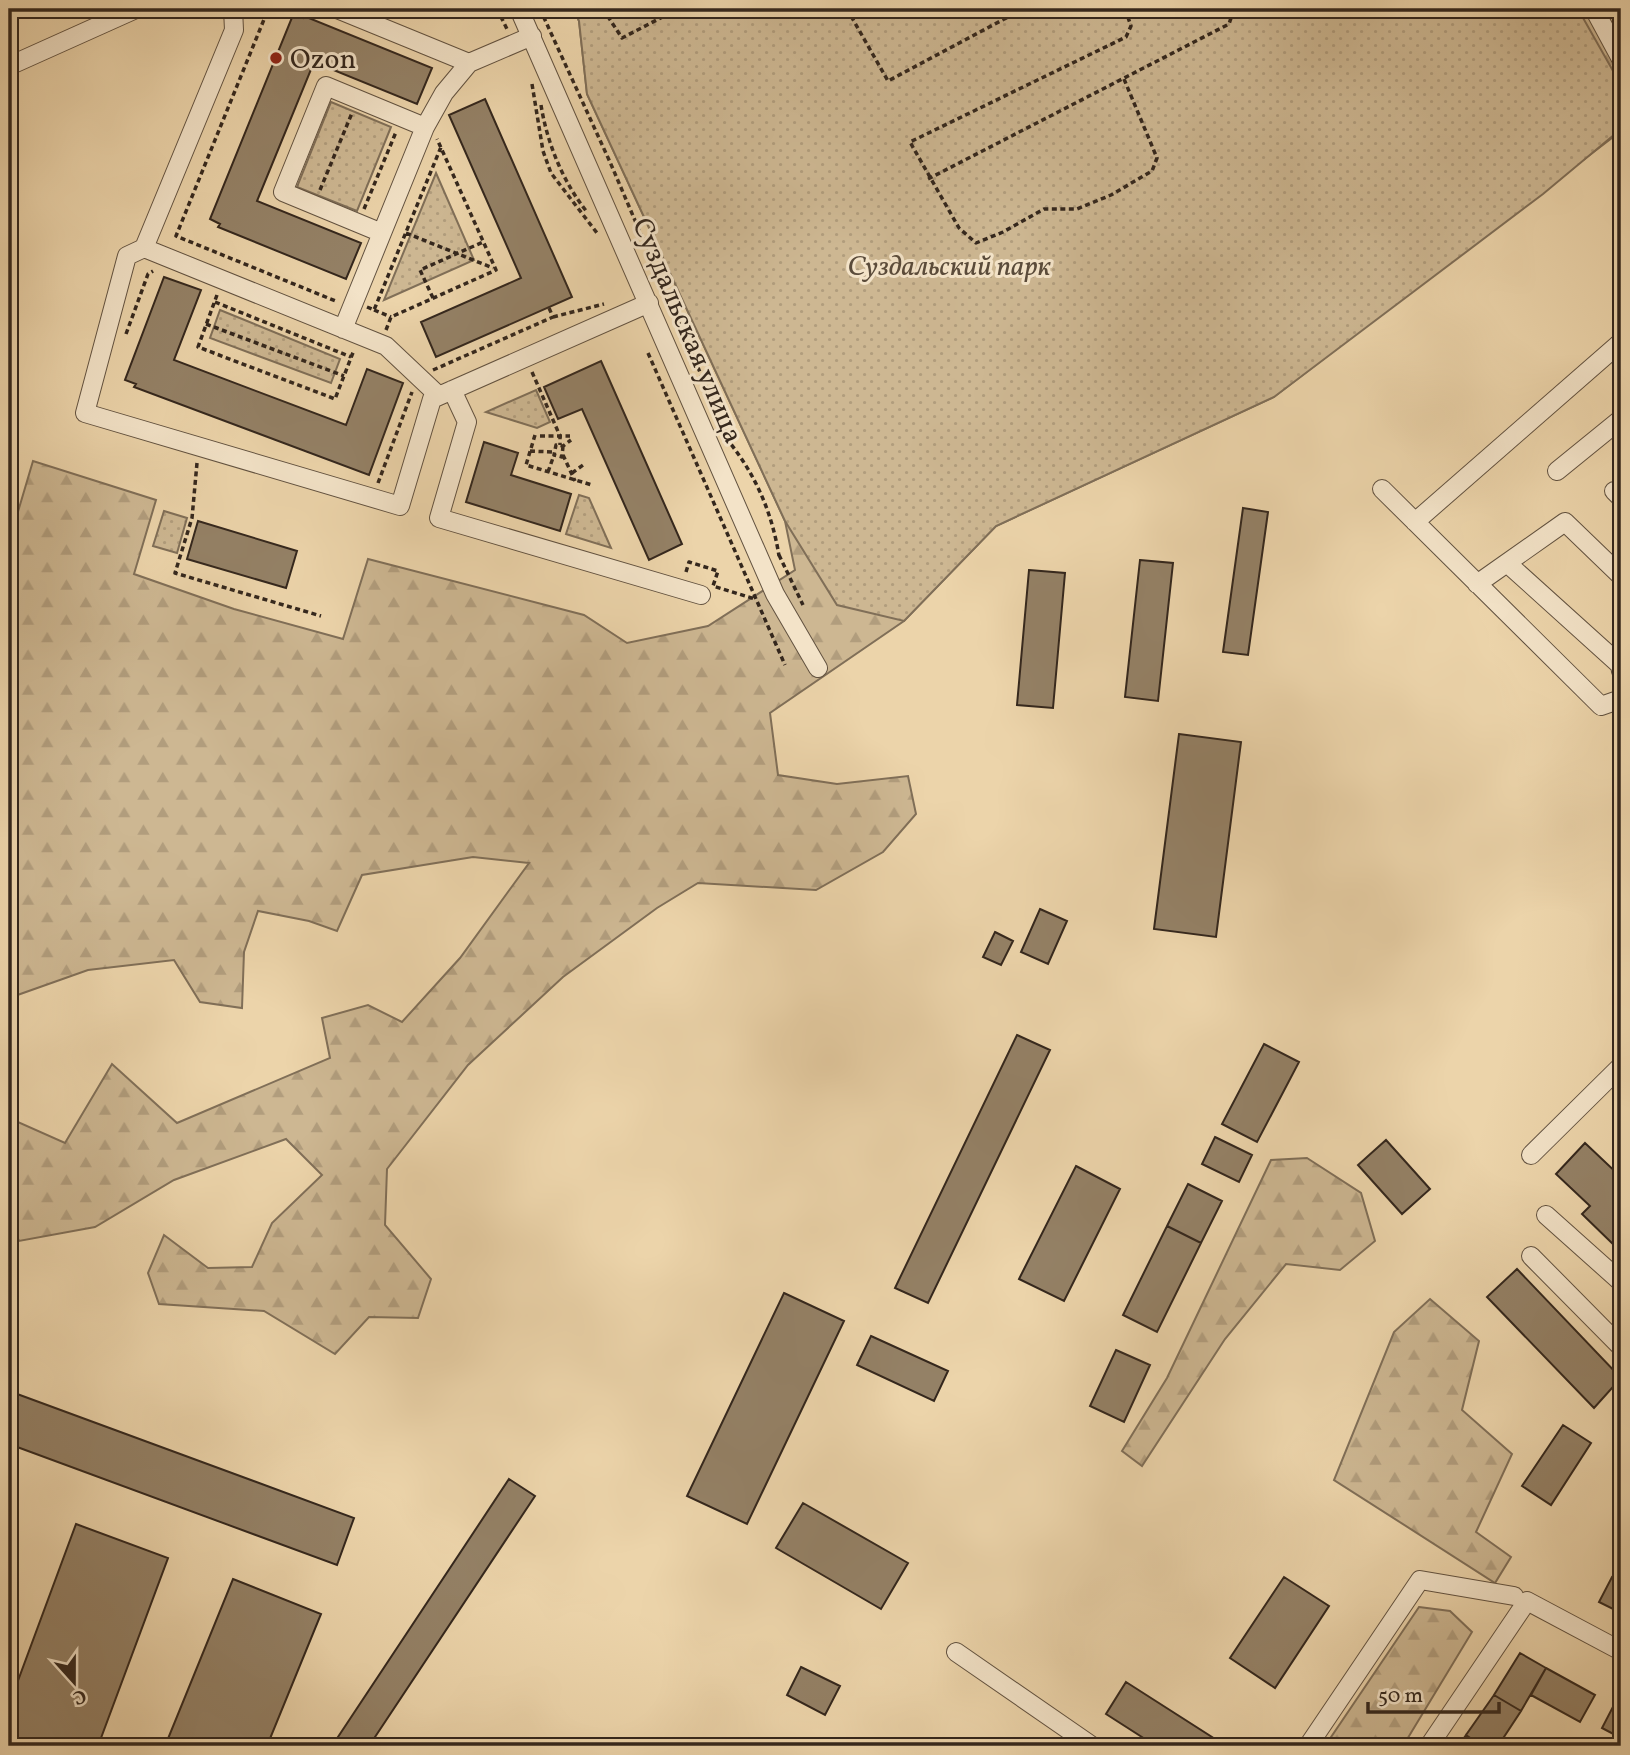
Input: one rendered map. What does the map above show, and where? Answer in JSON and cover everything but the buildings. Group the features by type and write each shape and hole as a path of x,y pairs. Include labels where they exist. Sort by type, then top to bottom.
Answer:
{"street":[{"path":"9,66 136,9"},
{"path":"233,9 234,30 144,248 127,256 85,413 400,506 432,399 649,303"},
{"path":"337,9 469,63"},
{"name":"Суздальская улица","path":"519,9 775,594 818,668"},
{"path":"1594,9 1621,59"},
{"path":"351,332 353,305 384,228 430,131 444,93 469,63 532,36"},
{"path":"384,228 359,223 283,192 326,86 430,131"},
{"path":"144,248 386,346 418,376 446,393 467,422 439,518 701,596"},
{"path":"1415,522 1621,342"},
{"path":"1557,471 1621,419"},
{"path":"1382,489 1601,706 1621,699"},
{"path":"1477,584 1565,522 1621,576"},
{"path":"1507,563 1620,665 1621,671"},
{"path":"1531,1155 1621,1066"},
{"path":"1546,1215 1621,1282"},
{"path":"1531,1256 1621,1347"},
{"path":"1308,1746 1420,1580 1521,1598 1621,1651"},
{"path":"1429,1746 1521,1598"},
{"path":"956,1652 1092,1746"}],"path":[{"path":"276,9 265,17 176,236 353,305 391,317 495,269"},
{"path":"498,9 514,44"},
{"path":"540,9 610,162 730,442"},
{"path":"603,9 622,38 678,9"},
{"path":"847,9 888,81 1023,9"},
{"path":"1124,79 1157,158 1152,171 1111,195 1077,209 1044,209 1003,232 976,243 959,228 928,178 910,142 1126,37 1132,26 1125,9"},
{"path":"928,178 1229,24 1234,9"},
{"path":"527,74 532,85 543,151 551,173 597,233 602,244"},
{"path":"314,205 357,99"},
{"path":"359,223 402,117"},
{"path":"430,131 441,147 495,269"},
{"path":"374,310 441,147"},
{"path":"384,228 406,233 495,269"},
{"path":"433,298 420,270 483,242"},
{"path":"124,339 148,274"},
{"path":"223,280 198,347 335,399 351,357 351,332"},
{"path":"215,302 351,357"},
{"path":"372,498 418,376 553,317 603,302 605,308"},
{"path":"549,307 553,317"},
{"path":"206,324 344,376"},
{"path":"646,346 785,664"},
{"path":"526,357 560,436 561,446 575,481"},
{"path":"548,472 553,454 570,438 538,436 526,465 575,481 592,485"},
{"path":"198,447 192,518 175,573 321,616"},
{"path":"530,452 564,455"},
{"path":"572,473 583,465"},
{"path":"778,552 805,609"},
{"path":"683,579 689,562 718,571 713,586 764,601"}],"green space":[{"path":"574,9 1621,9 1621,131 1274,397 996,526 904,621 770,713 778,775 837,784 908,776 916,814 883,852 816,890 698,883 657,908 563,977 468,1065 387,1169 385,1225 431,1279 418,1318 369,1317 335,1354 264,1311 159,1304 148,1273 164,1235 208,1268 252,1267 272,1223 322,1175 286,1139 174,1180 95,1227 19,1241 9,1220 9,1118 65,1143 112,1064 177,1123 330,1058 322,1018 368,1005 402,1022 460,958 529,863 473,857 362,875 337,931 309,921 258,911 244,952 242,1008 200,1002 174,960 88,970 9,998 9,542 33,461 156,500 134,574 234,609 343,639 368,559 584,615 627,643 708,626 795,570 785,521 587,94 579,21"},
{"name":"Суздальский парк","path":"574,9 1578,9 1621,85 1621,129 1543,194 1274,397 996,526 904,621 837,605 785,521 587,94 579,21"},
{"path":"331,102 391,127 357,211 297,187"},
{"path":"436,173 474,260 384,300"},
{"path":"220,310 340,359 331,383 210,338"},
{"path":"536,390 550,422 537,428 486,412"},
{"path":"579,495 589,498 611,548 566,534"},
{"path":"164,511 187,518 177,553 153,546"},
{"path":"1307,1158 1361,1193 1375,1241 1340,1270 1286,1264 1225,1339 1142,1466 1122,1451 1167,1378 1271,1160"},
{"path":"1430,1299 1479,1341 1462,1410 1512,1454 1476,1532 1511,1557 1495,1583 1334,1480 1394,1332"},
{"path":"1419,1607 1450,1611 1472,1632 1403,1746 1325,1746"}],"place":[{"name":"Ozon","path":"276,58"}]}
